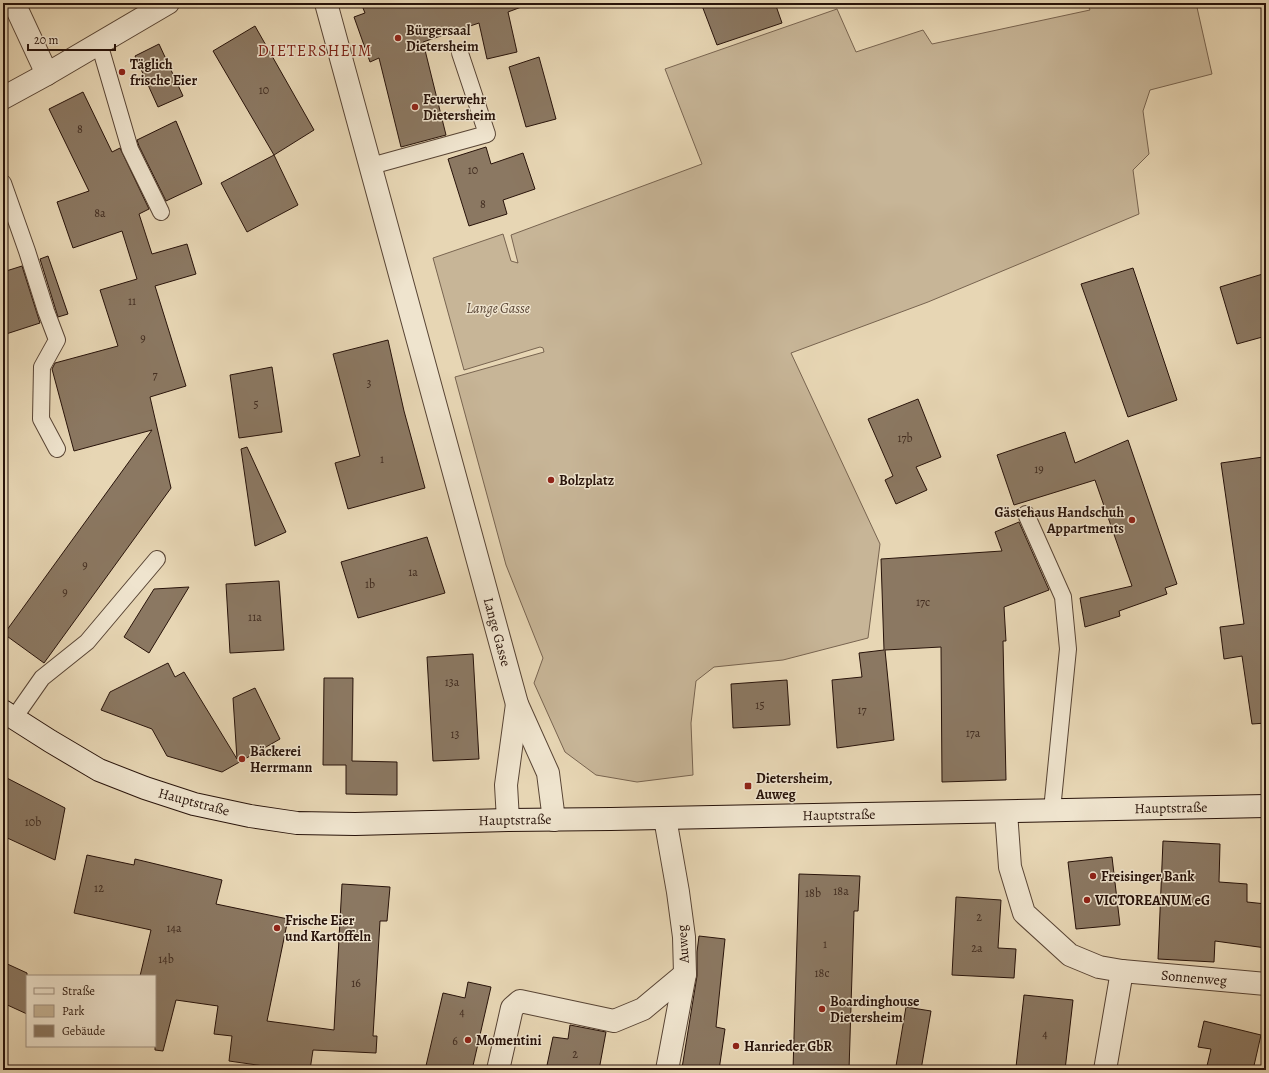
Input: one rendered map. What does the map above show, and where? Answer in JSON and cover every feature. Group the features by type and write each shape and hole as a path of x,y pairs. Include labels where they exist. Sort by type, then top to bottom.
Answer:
{"street":[{"path":"14,3 47,74"},
{"path":"3,98 168,3"},
{"name":"Lange Gasse","path":"326,3 517,704 548,773 554,820"},
{"name":"Lange Gasse","path":"508,820 506,785 517,704"},
{"name":"Hauptstraße","path":"9,714 98,770 145,788 194,804 250,816 297,823 336,824 1266,806"},
{"name":"Sonnenweg","path":"1006,812 1010,867 1024,913 1070,955 1099,967 1122,971 1266,984"},
{"name":"Auweg","path":"665,818 684,937 685,974 667,1070"},
{"path":"1105,1070 1122,971"},
{"path":"498,1070 512,1008 520,1001 614,1021 643,1009 685,974"}],"lane":[{"path":"99,43 130,149 161,212"},
{"path":"371,166 488,134 460,53"},
{"path":"3,183 57,340 42,367 41,419 57,449"},
{"path":"1026,514 1063,597 1068,649 1052,810"},
{"path":"9,714 42,678 87,642 157,559"}],"green space":[{"path":"1087,3 1196,3 1212,74 1150,90 1143,111 1149,154 1133,170 1139,214 928,302 791,353 880,544 868,638 783,660 714,667 696,681 691,723 693,775 637,782 596,775 565,752 534,683 543,658 506,565 455,377 544,352 543,348 540,347 464,370 433,258 503,234 511,261 518,263 511,235 702,164 665,69 837,9 856,52 923,30 932,44 1090,10"}],"building":[{"path":"361,3 524,3 524,6 508,12 517,52 487,59 479,23 423,42 446,135 401,147 379,58 370,62 354,17 365,13"},
{"path":"701,3 775,3 782,23 717,45"},
{"path":"255,26 314,130 274,155 213,51"},
{"path":"159,44 183,96 158,107 135,56"},
{"path":"539,57 556,119 526,127 509,67"},
{"path":"83,92 112,152 120,148 149,209 139,214 152,254 187,244 196,274 155,286 186,386 150,397 171,488 44,663 4,634 152,430 74,451 52,369 55,363 118,346 100,290 137,279 122,231 73,248 57,202 89,191 49,109"},
{"path":"176,121 202,184 166,201 137,140"},
{"path":"486,147 491,164 523,153 535,189 503,200 507,214 469,226 448,159"},
{"path":"274,155 298,205 247,232 221,183"},
{"path":"48,256 68,314 58,317 40,259"},
{"path":"22,266 40,323 3,335 3,272"},
{"path":"1133,268 1177,400 1128,417 1081,284"},
{"path":"1266,273 1266,336 1237,344 1220,287"},
{"path":"388,340 404,411 425,488 348,509 335,463 360,456 333,354"},
{"path":"272,367 282,432 239,438 230,375"},
{"path":"918,399 941,457 916,467 927,490 896,504 885,480 893,476 868,419"},
{"path":"1065,432 1075,463 1128,440 1177,584 1165,588 1167,594 1119,611 1120,616 1085,627 1080,598 1132,586 1095,480 1014,505 997,455"},
{"path":"247,447 286,532 255,546 241,449"},
{"path":"1263,457 1266,475 1266,723 1252,724 1242,656 1224,659 1220,627 1244,624 1221,463"},
{"path":"1019,522 1049,590 1004,607 1006,641 1003,641 1006,780 942,782 941,647 885,650 894,740 837,748 832,680 862,677 859,653 884,650 881,559 1002,551 995,532"},
{"path":"427,537 445,593 358,618 341,562"},
{"path":"279,581 284,650 230,653 226,584"},
{"path":"189,587 149,653 124,637 154,589"},
{"path":"473,654 479,759 433,761 427,657"},
{"path":"168,663 175,677 184,672 237,759 233,698 255,688 280,739 222,772 167,756 152,729 101,710 110,692"},
{"path":"324,678 353,678 352,761 397,762 397,795 346,794 346,765 323,765"},
{"path":"787,680 790,725 733,728 731,684"},
{"path":"3,776 65,808 55,860 3,836"},
{"path":"1163,841 1220,844 1219,882 1247,884 1247,902 1266,904 1266,948 1215,941 1214,962 1158,959"},
{"path":"87,855 134,865 135,859 222,880 216,904 288,919 267,1021 334,1030 342,884 390,887 387,921 380,921 373,1036 377,1036 376,1053 313,1050 310,1070 292,1070 229,1061 232,1036 214,1034 218,1006 176,1000 163,1051 155,1050 156,975 140,975 151,930 74,913"},
{"path":"1112,857 1120,925 1076,929 1068,862"},
{"path":"799,874 860,876 858,911 854,911 849,1070 793,1070"},
{"path":"956,897 1001,900 998,948 1016,949 1014,978 952,975"},
{"path":"699,936 725,939 716,1027 725,1029 719,1070 682,1068 697,976"},
{"path":"3,962 27,973 26,1014 3,1003"},
{"path":"468,982 491,987 472,1070 425,1070 443,993 465,998"},
{"path":"1024,995 1073,1000 1065,1070 1016,1067"},
{"path":"906,1007 931,1011 921,1070 896,1066"},
{"path":"1204,1021 1261,1035 1253,1070 1206,1070 1211,1049 1198,1047"},
{"path":"570,1025 606,1032 599,1070 546,1070 553,1037 568,1039"}],"place":[{"name":"Bürgersaal Dietersheim","path":"398,38"},
{"name":"Täglich frische Eier","path":"122,72"},
{"name":"Feuerwehr Dietersheim","path":"415,107"},
{"name":"Bolzplatz","path":"551,480"},
{"name":"Gästehaus Handschuh Appartments","path":"1132,520"},
{"name":"Bäckerei Herrmann","path":"242,759"},
{"name":"Dietersheim, Auweg","path":"748,786"},
{"name":"Freisinger Bank","path":"1093,876"},
{"name":"VICTOREANUM eG","path":"1087,900"},
{"name":"Frische Eier und Kartoffeln","path":"277,928"},
{"name":"Boardinghouse Dietersheim","path":"822,1009"},
{"name":"Momentini","path":"468,1040"},
{"name":"Hanrieder GbR","path":"736,1046"}],"district":[{"name":"DIETERSHEIM","path":"315,51"}]}
